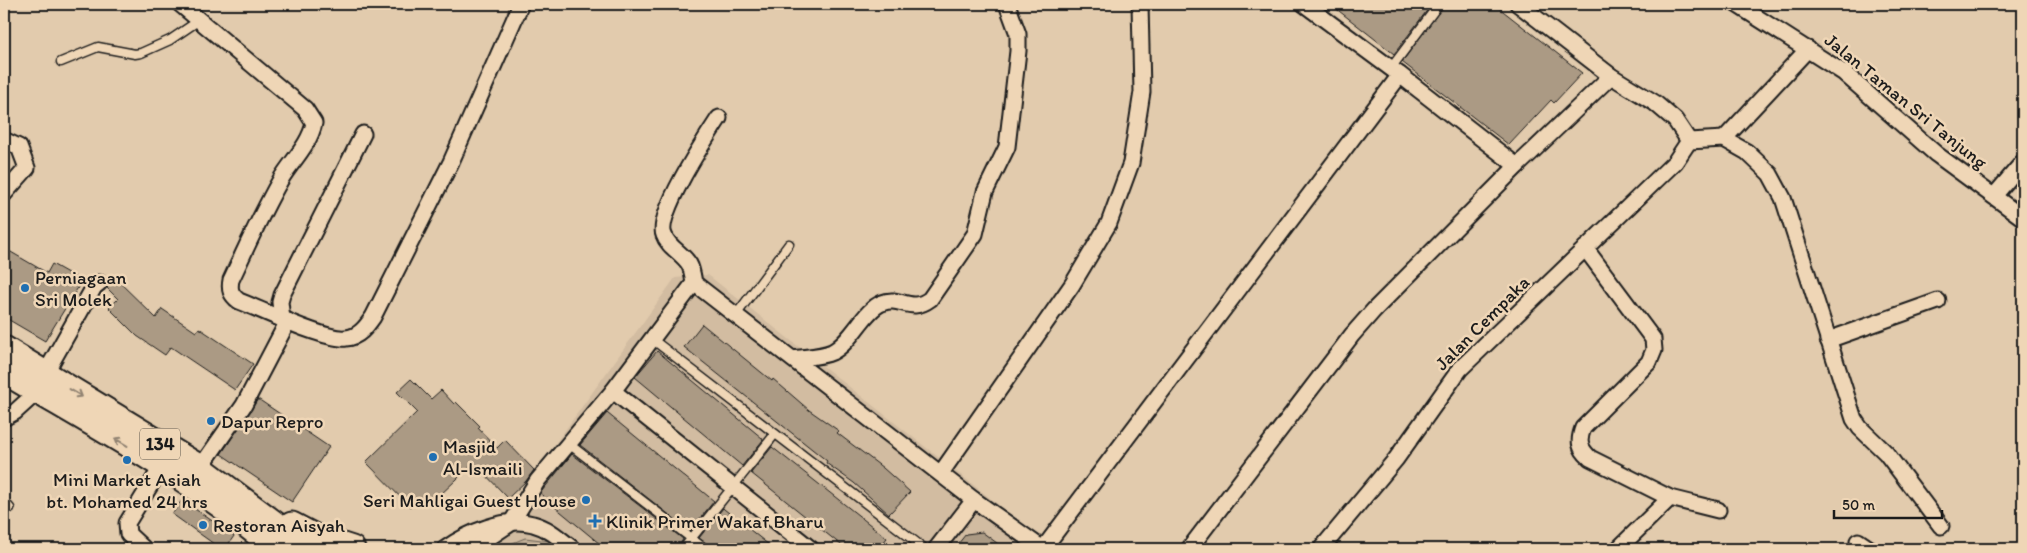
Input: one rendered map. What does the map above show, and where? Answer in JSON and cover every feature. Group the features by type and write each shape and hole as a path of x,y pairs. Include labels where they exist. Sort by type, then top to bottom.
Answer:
{"main road":[{"name":"134","path":"4,350 42,383 247,524 276,549"},
{"name":"134","path":"4,371 42,383 200,468 308,549"},
{"path":"225,486 296,528 315,537 352,549"}],"street":[{"path":"180,4 305,109 314,123 311,133 265,207 231,280 232,296 285,320 324,334 346,338 362,332 373,317 450,162 521,4"},
{"path":"793,359 831,353 844,343 874,308 882,303 892,301 911,306 922,305 930,299 975,234 985,192 1002,160 1010,136 1018,34 1007,4"},
{"path":"941,473 1072,285 1109,223 1131,163 1142,92 1142,4"},
{"path":"1304,4 1395,71 1517,166"},
{"path":"1518,4 1611,76 1654,103 1675,120 1689,141 1724,139 1748,152 1770,174 1783,198 1854,419 1860,428 1882,448 1941,526"},
{"name":"Jalan Taman Sri Tanjung","path":"1736,4 1808,49 1850,79 1936,154 2023,218"},
{"path":"1724,139 1808,49"},
{"path":"719,118 667,209 663,223 663,234 669,244 690,265 694,283 974,500 1043,549 1395,71"},
{"path":"1189,549 1352,335 1374,310 1517,166 1611,76"},
{"path":"200,468 244,405 285,320 280,302 282,295 363,134"},
{"path":"4,140 19,146 27,168 4,194"},
{"name":"Jalan Cempaka","path":"1321,549 1396,459 1460,369 1675,162 1689,141"},
{"path":"1994,196 2023,162"},
{"path":"1585,248 1653,339 1654,350 1649,362 1583,428 1579,439 1582,450 1590,458 1670,498 1718,510"},
{"path":"4,418 16,412 42,383 99,283"},
{"path":"472,549 511,523 538,480 613,392 694,283"},
{"path":"1828,340 1938,300"},
{"path":"613,392 810,549"},
{"path":"144,549 128,534 127,523 162,466"},
{"path":"1621,548 1670,498"},
{"path":"936,549 974,500"},
{"path":"511,523 533,524 552,533 573,549"},
{"path":"445,549 460,539 486,540"}],"lane":[{"path":"1395,71 1439,4"},
{"path":"61,62 98,47 135,54 141,53 170,40 200,20"},
{"path":"736,315 789,244"},
{"path":"652,339 925,549"},
{"path":"683,549 775,434"},
{"path":"569,444 705,549"},
{"path":"4,502 10,508"}],"shaded area":[{"path":"708,275 1043,540 1036,549 461,549 506,512 675,278"},
{"path":"525,538 550,541 560,549 498,549"}],"building":[{"path":"1330,4 1432,4 1394,54"},
{"path":"1445,4 1494,4 1582,73 1554,103 1551,100 1509,145 1402,62"},
{"path":"4,248 47,273 52,264 82,281 45,341 4,317"},
{"path":"115,278 156,318 162,309 196,332 199,328 253,364 235,390 171,347 165,355 137,336 109,308 118,299 107,288"},
{"path":"702,324 772,381 773,379 809,410 839,431 837,433 883,468 910,492 889,514 854,483 826,463 827,461 684,347"},
{"path":"657,351 762,438 763,440 742,466 635,377"},
{"path":"411,379 431,399 441,390 454,404 456,402 480,426 478,428 497,448 505,440 534,470 526,481 508,498 474,463 439,496 436,493 426,503 421,497 410,507 366,462 417,412 397,392"},
{"path":"258,399 329,447 292,502 221,454"},
{"path":"607,413 714,501 690,531 580,445"},
{"path":"772,447 887,538 878,549 846,549 751,473"},
{"path":"572,454 683,539 678,549 606,549 543,497 541,492"},
{"path":"182,500 234,536 225,549 221,549 172,514"},
{"path":"723,508 774,549 711,549 709,545 699,538"},
{"path":"982,532 1005,549 954,549 966,534"}],"place":[{"name":"Perniagaan Sri Molek","path":"25,288"},
{"name":"Dapur Repro","path":"211,421"},
{"name":"Masjid Al-Ismaili","path":"433,457"},
{"name":"Mini Market Asiah bt. Mohamed 24 hrs","path":"127,460"},
{"name":"Seri Mahligai Guest House","path":"586,500"},
{"name":"Klinik Primer Wakaf Bharu","path":"595,521"},
{"name":"Restoran Aisyah","path":"203,525"}]}
